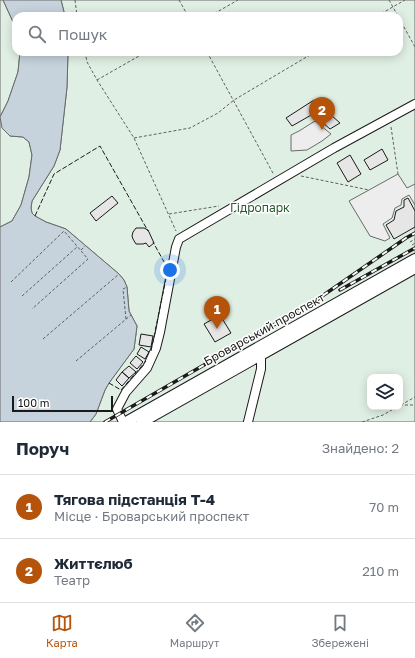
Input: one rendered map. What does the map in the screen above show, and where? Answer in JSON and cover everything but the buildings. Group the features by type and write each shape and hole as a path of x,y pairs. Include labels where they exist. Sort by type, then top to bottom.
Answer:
{"main road":[{"name":"Броварський проспект","path":"139,419 415,259"},
{"name":"Броварський проспект","path":"125,422 139,419 260,356 415,268"}],"lane":[{"path":"125,422 117,409 126,392 147,368 156,348 176,247 180,239 277,180 415,104"},
{"path":"248,422 262,369 260,356"}],"path":[{"path":"75,0 76,12"},
{"path":"179,0 186,12"},
{"path":"217,12 238,0"},
{"path":"389,0 396,12"},
{"path":"385,12 405,0"},
{"path":"403,25 415,47"},
{"path":"86,56 87,62 97,80 134,138 180,239"},
{"path":"97,80 139,56"},
{"path":"209,56 277,180"},
{"path":"134,138 190,128 218,113 234,100 308,56"},
{"path":"389,118 398,174"},
{"path":"288,174 369,190"},
{"path":"168,214 224,206"},
{"path":"11,282 66,229"},
{"path":"32,309 88,258 64,231"},
{"path":"410,242 415,239"},
{"path":"412,245 415,242"},
{"path":"22,296 77,246"},
{"path":"80,250 85,246"},
{"path":"43,339 119,274"},
{"path":"126,319 123,288 127,287"},
{"path":"76,361 131,316"},
{"path":"403,404 415,397"},
{"path":"403,405 415,405"},
{"path":"362,422 383,415 392,410"}],"green space":[{"path":"0,0 3,0 12,20 12,56 20,56 18,72 8,101 0,117"},
{"name":"Гідропарк","path":"61,0 415,0 415,422 90,422 96,414 109,383 134,349 137,326 129,311 127,287 119,274 66,229 46,222 32,213 32,201 54,166 60,150 67,87 68,56 403,56 403,12 64,12"},
{"path":"0,117 10,136 23,137 29,142 32,155 29,177 21,205 12,221 0,227"}],"shaded area":[{"path":"3,0 61,0 64,12 12,12 12,20"},
{"path":"20,56 68,56 67,87 60,150 54,166 32,201 32,213 46,222 66,229 119,274 127,287 129,311 137,326 134,349 109,383 96,414 90,422 0,422 0,227 12,221 21,205 29,177 32,155 29,142 23,137 10,136 2,128 0,117 8,101 18,72"},
{"path":"315,121 331,134 307,150 291,151 291,135"},
{"path":"398,174 407,188 415,184 415,205 409,195 402,199 401,205 395,208 392,218 383,224 390,238 385,241 370,236 349,201"}],"railway":[{"path":"105,422 315,301 415,233"},
{"path":"340,290 415,248"}],"fence":[{"path":"35,216 54,174 100,146 148,231"},
{"path":"151,351 168,269 153,242"},
{"path":"109,383 121,390 146,361"}],"place":[{"name":"Життєлюб","path":"322,130"},
{"name":"Тягова підстанція Т-4","path":"217,329"}]}
